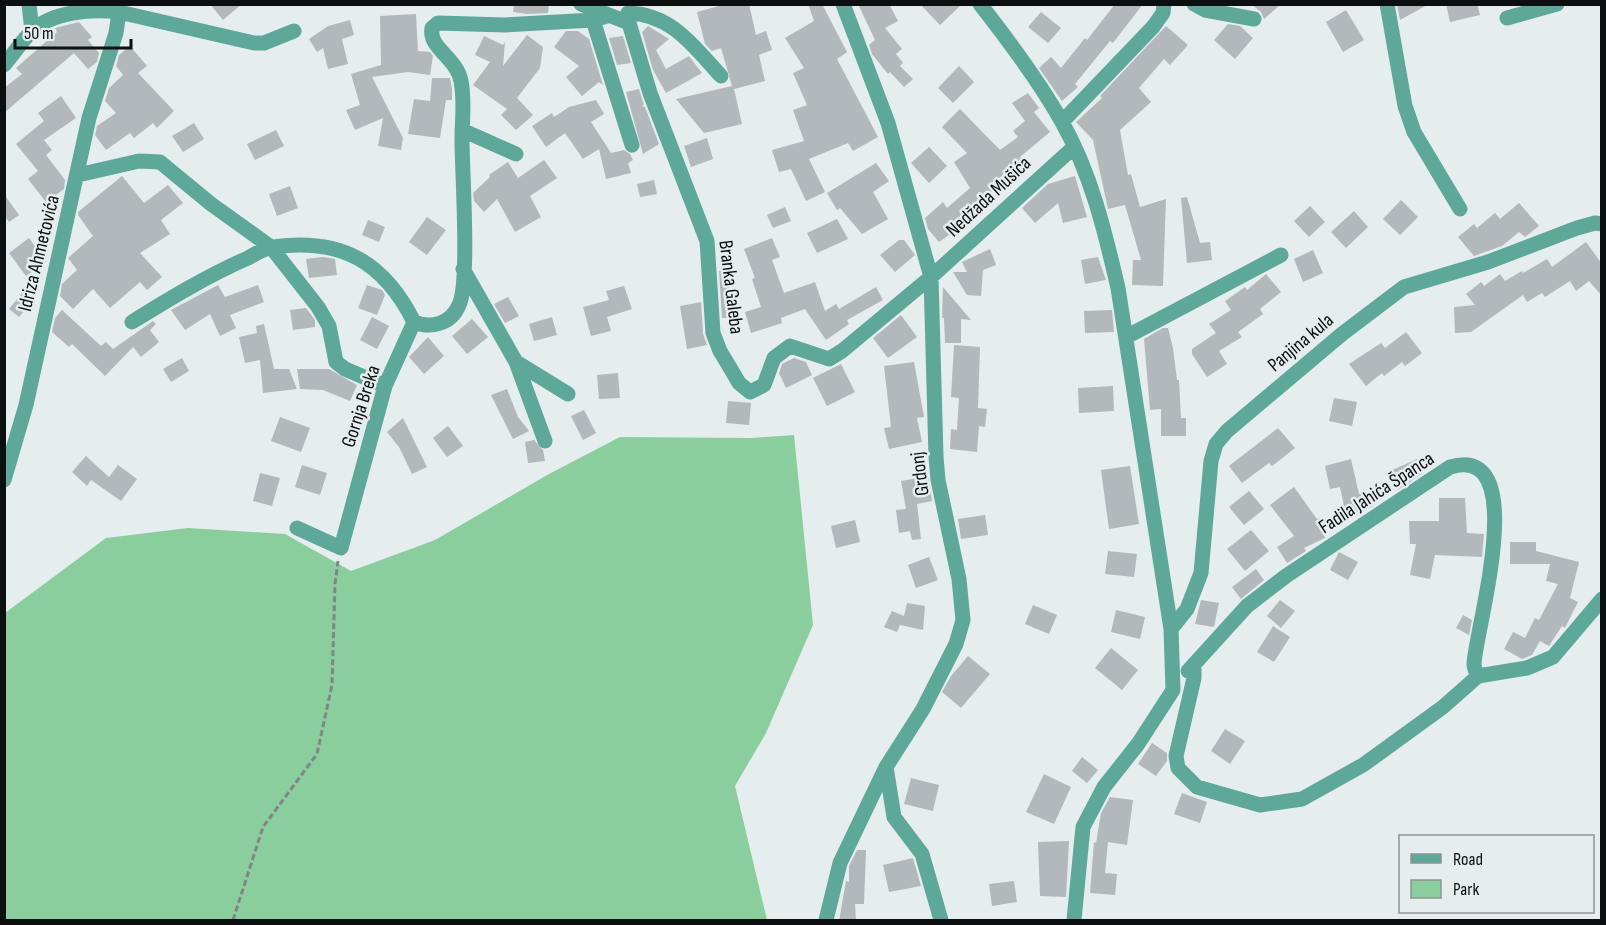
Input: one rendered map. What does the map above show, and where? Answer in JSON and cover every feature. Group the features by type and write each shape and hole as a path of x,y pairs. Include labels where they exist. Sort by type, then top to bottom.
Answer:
{"street":[{"path":"30,4 32,31"},
{"path":"581,4 600,18 632,145"},
{"name":"Grdonj","path":"826,921 840,863 886,767 923,709 956,644 963,620 959,579 938,480 931,277 888,123 843,4"},
{"path":"980,4 1001,31 1062,122 1074,147 1107,239 1126,337 1171,629 1173,690 1138,744 1104,787 1083,827 1074,921"},
{"path":"1062,122 1154,27 1164,4"},
{"path":"1194,4 1205,10 1254,19"},
{"path":"1387,4 1405,106 1414,132 1460,208"},
{"path":"1507,18 1557,4"},
{"path":"4,65 32,31 76,12 119,12 264,44 294,31"},
{"name":"Idriza Ahmetovića","path":"4,480 26,405 42,320 61,254 89,118 116,33 119,12"},
{"name":"Branka Galeba","path":"627,13 650,93 707,241 713,333 720,351 744,388 750,392 764,385 774,358 790,346 829,359 931,277"},
{"path":"132,322 223,270 271,247 323,247 350,253 374,267 401,296 414,322 426,327 442,323 452,316 460,304 464,269 462,129 464,100 459,72 445,52 430,37 432,28 438,23 505,25 641,13 672,25 721,76"},
{"path":"462,129 516,153"},
{"name":"Nedžada Mušića","path":"931,277 1074,147"},
{"name":"Idriza Ahmetovića","path":"78,175 139,161 160,162 211,204 271,247 318,307 329,326 336,362 345,369 385,386"},
{"name":"Panjina kula","path":"1171,629 1187,609 1201,573 1210,461 1216,444 1227,431 1342,334 1404,287 1488,262 1577,228 1595,223 1602,224"},
{"path":"1126,337 1281,255"},
{"path":"464,269 516,362 545,441"},
{"name":"Gornja Breka","path":"340,548 385,386 414,322"},
{"path":"516,362 568,394"},
{"name":"Fadila Jahića Španca","path":"1173,690 1247,606 1286,576 1450,467 1466,462 1476,466 1488,481 1494,518 1491,572 1473,667 1478,676"},
{"path":"297,528 340,548"},
{"path":"1194,664 1190,700 1176,756 1179,768 1197,788 1260,805 1302,799 1364,765 1443,708 1478,676 1527,668 1553,657 1602,599"},
{"path":"886,767 894,817 922,854 941,921"}],"path":[{"path":"233,921 263,826 317,754 332,685 335,584 340,548"}],"green space":[{"path":"794,435 813,625 766,733 735,786 767,920 5,920 5,613 106,538 188,528 285,534 351,571 435,540 549,474 620,437 751,438"}],"building":[{"path":"210,4 242,4 223,20"},
{"path":"514,4 549,4 548,13 513,12"},
{"path":"726,4 749,4 756,35 766,31 772,50 759,55 765,81 734,89 742,124 704,133 676,99 732,86 721,48 712,51 705,44 697,12"},
{"path":"808,4 822,4 847,52 837,59 878,137 853,151 848,143 809,159 825,192 806,201 791,169 779,172 772,150 804,141 793,110 807,105 793,73 804,68 785,38 814,21"},
{"path":"858,4 889,4 898,21 885,28 902,49 896,54 903,63 900,66 913,79 904,87 890,72 888,74 872,54 869,45 875,40"},
{"path":"920,4 962,4 940,25"},
{"path":"1115,4 1143,4 1113,43 1110,41 1075,84 1078,87 1062,101 1039,68 1051,57 1061,68 1085,38 1087,40"},
{"path":"1251,4 1281,4 1264,19 1261,12"},
{"path":"1397,4 1429,4 1400,20"},
{"path":"1446,4 1477,4 1480,15 1450,22"},
{"path":"1346,10 1364,40 1343,52 1326,22"},
{"path":"1041,12 1061,28 1048,43 1028,27"},
{"path":"416,14 418,51 430,52 433,56 430,75 408,72 372,77 403,138 401,150 378,146 383,118 355,130 346,110 360,105 351,74 381,65 380,16"},
{"path":"350,20 354,35 342,39 348,64 328,69 323,48 317,52 309,39 328,26"},
{"path":"79,22 92,37 88,40 99,53 97,62 88,69 74,53 4,113 4,88 22,74 16,68 57,32 55,28"},
{"path":"1228,24 1240,26 1253,38 1235,59 1214,40"},
{"path":"648,26 669,39 656,50 666,69 689,56 702,73 666,93 653,70 642,32"},
{"path":"1166,26 1188,45 1170,65 1164,59 1139,88 1151,102 1120,130 1128,175 1131,174 1140,207 1166,199 1163,286 1132,285 1133,260 1141,260 1125,205 1108,209 1093,140 1076,122 1102,98 1100,96"},
{"path":"566,31 578,31 589,39 603,85 599,82 582,96 566,77 579,66 554,47"},
{"path":"527,35 543,47 540,68 517,98 533,115 516,130 501,115 507,109 473,85 490,62 475,55 484,36 503,45 505,42 503,66"},
{"path":"623,36 631,63 617,65 609,38"},
{"path":"130,46 147,66 138,73 174,111 157,128 153,123 134,138 130,133 106,150 95,135 97,126 116,113 105,101 109,88 123,75 116,66 119,55"},
{"path":"959,66 974,82 953,103 938,88"},
{"path":"432,78 450,78 452,89 452,100 446,100 440,138 408,134 414,99 430,101"},
{"path":"639,89 644,105 641,106 645,107 659,144 643,154 626,92"},
{"path":"1028,93 1039,108 1034,112 1050,132 1020,157 1023,161 995,181 998,186 979,202 983,207 939,242 928,229 925,218 943,202 947,208 970,188 954,162 967,153 942,127 960,109 1000,150 1018,137 1013,131 1025,121 1012,103"},
{"path":"61,96 76,118 44,140 52,150 46,155 65,180 64,189 46,202 28,179 38,171 16,144 44,121 38,113"},
{"path":"596,100 604,114 591,122 611,153 624,150 630,154 633,160 628,163 631,173 606,179 599,149 583,159 565,133 546,147 532,126 552,113 554,117 569,107"},
{"path":"194,123 204,139 183,152 172,136"},
{"path":"276,130 284,146 255,160 247,144"},
{"path":"707,138 713,159 691,167 684,146"},
{"path":"929,147 947,166 929,183 911,163"},
{"path":"544,160 557,178 530,196 541,217 515,232 497,199 484,212 474,201 473,193 490,177 489,175 508,162 518,178"},
{"path":"876,163 889,181 873,192 888,219 862,234 840,208 837,210 827,193"},
{"path":"122,176 144,203 168,185 183,203 161,220 170,234 140,253 162,277 147,290 140,282 110,308 93,289 73,309 60,296 62,284 77,270 68,258 93,236 78,212"},
{"path":"1075,176 1087,217 1063,223 1058,203 1035,223 1022,208 1048,184"},
{"path":"654,180 657,194 640,197 637,184"},
{"path":"290,186 298,208 277,216 269,194"},
{"path":"4,194 19,215 9,222 4,215"},
{"path":"1187,197 1200,243 1210,242 1212,260 1187,263 1181,198"},
{"path":"1401,200 1418,217 1400,235 1383,219"},
{"path":"1519,203 1539,226 1525,237 1519,232 1502,246 1474,256 1458,237 1474,224 1477,228 1495,213 1500,219"},
{"path":"1310,206 1325,222 1309,237 1294,221"},
{"path":"785,207 791,221 773,228 767,215"},
{"path":"1354,211 1368,227 1346,248 1331,232"},
{"path":"427,217 446,230 427,255 409,242"},
{"path":"837,219 848,239 817,253 807,233"},
{"path":"368,220 385,227 379,242 362,235"},
{"path":"29,238 46,262 26,276 9,253"},
{"path":"772,238 780,257 772,260 784,293 815,282 825,311 836,304 839,309 876,287 883,300 847,320 849,324 826,340 805,309 781,318 782,323 751,333 745,312 761,307 752,279 755,278 744,249"},
{"path":"899,240 904,240 915,255 895,272 880,255"},
{"path":"1586,242 1602,264 1602,296 1589,281 1576,291 1570,281 1545,297 1542,293 1527,302 1523,295 1471,332 1455,333 1454,307 1475,305 1466,294 1481,282 1484,286 1500,274 1505,281 1547,259 1552,267"},
{"path":"990,249 996,265 983,270 981,296 967,295 953,272 967,272 962,262"},
{"path":"1313,250 1323,273 1303,282 1294,259"},
{"path":"323,257 335,259 337,275 309,278 306,259"},
{"path":"1098,257 1106,280 1085,284 1081,260"},
{"path":"727,270 730,295 733,295 731,318 722,318 719,271"},
{"path":"1266,274 1281,292 1260,309 1263,314 1238,332 1242,337 1219,351 1227,364 1207,377 1192,354 1192,349 1216,333 1209,324 1231,310 1225,301 1245,287 1247,290"},
{"path":"218,285 225,297 258,285 264,302 230,315 236,328 220,336 210,314 185,330 171,310"},
{"path":"367,285 382,290 385,295 377,315 358,308"},
{"path":"624,286 632,309 607,317 611,331 591,336 583,307 609,300 606,291"},
{"path":"943,287 971,320 961,319 961,343 945,343 944,318 942,318"},
{"path":"26,288 36,296 19,317 9,309"},
{"path":"508,297 519,316 505,323 494,304"},
{"path":"701,302 703,334 707,345 687,349 680,306"},
{"path":"306,308 315,320 315,327 293,330 290,310"},
{"path":"62,310 101,346 106,342 113,349 153,321 156,324 150,330 159,342 141,357 133,347 105,376 72,344 69,347 52,332 55,318"},
{"path":"1112,310 1114,332 1085,333 1084,311"},
{"path":"901,315 917,337 888,358 873,338"},
{"path":"372,317 389,326 377,349 360,340"},
{"path":"552,317 557,335 534,341 529,324"},
{"path":"472,319 488,337 467,354 452,336"},
{"path":"264,324 274,369 289,369 297,389 263,393 260,360 245,363 239,337 257,333 256,326"},
{"path":"1163,328 1168,328 1173,348 1177,380 1179,380 1181,418 1186,418 1186,436 1161,436 1161,409 1150,410 1144,339"},
{"path":"1406,332 1422,353 1405,366 1402,362 1384,376 1382,373 1366,386 1349,364 1381,343 1385,348"},
{"path":"428,337 444,356 424,374 409,357"},
{"path":"954,345 980,347 978,408 987,409 985,427 979,426 977,452 950,449 951,429 957,430 959,398 951,397"},
{"path":"182,358 189,371 171,382 163,369"},
{"path":"794,358 806,362 812,375 786,388 779,373 782,364"},
{"path":"914,362 924,417 917,418 922,442 889,449 884,428 891,427 884,366"},
{"path":"841,364 855,392 827,406 813,378"},
{"path":"297,369 329,369 357,385 350,401 323,390 300,389"},
{"path":"618,373 620,398 599,399 597,375"},
{"path":"1113,386 1114,411 1079,413 1078,388"},
{"path":"507,389 518,417 529,431 513,439 491,395"},
{"path":"1334,398 1357,402 1352,426 1329,421"},
{"path":"728,401 751,403 749,425 726,423"},
{"path":"584,410 596,433 583,440 571,416"},
{"path":"280,417 310,428 301,452 271,441"},
{"path":"403,418 427,467 412,474 399,447 387,432"},
{"path":"448,426 463,446 447,457 433,438"},
{"path":"1278,428 1295,448 1272,466 1269,463 1242,483 1229,466"},
{"path":"534,440 543,450 545,461 528,463 525,442"},
{"path":"86,456 109,477 118,465 137,479 121,501 91,480 87,486 72,472"},
{"path":"1351,459 1359,494 1370,492 1373,506 1347,520 1340,487 1330,489 1325,466"},
{"path":"1417,459 1423,473 1398,490 1390,471"},
{"path":"302,465 327,473 320,495 295,487"},
{"path":"1130,466 1139,524 1109,529 1101,470"},
{"path":"260,473 280,478 272,506 253,501"},
{"path":"928,476 932,501 917,504 921,539 912,540 910,531 899,533 896,510 906,509 901,481"},
{"path":"1294,487 1317,519 1320,518 1325,538 1304,548 1306,551 1287,563 1277,547 1294,536 1270,505"},
{"path":"1249,491 1264,509 1244,525 1229,507"},
{"path":"1439,498 1465,498 1467,533 1484,534 1482,557 1435,555 1430,579 1410,575 1416,544 1410,544 1409,521 1439,521"},
{"path":"985,515 988,535 961,539 958,519"},
{"path":"855,520 860,542 836,548 831,526"},
{"path":"1251,530 1269,551 1245,571 1227,549"},
{"path":"1510,542 1536,542 1536,551 1579,562 1570,598 1578,602 1565,628 1562,626 1549,646 1540,641 1532,655 1522,659 1504,649 1513,632 1525,638 1535,618 1539,620 1558,584 1546,581 1550,564 1510,564"},
{"path":"1108,551 1137,554 1134,577 1105,574"},
{"path":"1339,552 1358,562 1348,580 1330,570"},
{"path":"929,557 938,580 916,588 908,565"},
{"path":"1256,569 1264,580 1241,599 1232,587"},
{"path":"1201,600 1219,603 1214,627 1195,624"},
{"path":"1280,600 1295,611 1281,628 1267,616"},
{"path":"907,603 925,606 923,630 900,625 897,632 884,627 892,611 904,616"},
{"path":"1033,605 1057,615 1049,634 1025,624"},
{"path":"1116,610 1145,617 1140,639 1111,632"},
{"path":"1463,615 1472,620 1469,635 1456,628"},
{"path":"1273,626 1290,637 1274,662 1257,652"},
{"path":"1111,648 1138,670 1122,690 1095,668"},
{"path":"968,656 990,674 961,708 942,692 951,676"},
{"path":"1225,729 1245,741 1230,764 1211,751"},
{"path":"1152,743 1167,753 1167,761 1156,776 1138,764"},
{"path":"1082,757 1098,770 1087,783 1072,771"},
{"path":"1044,774 1071,787 1054,824 1026,812"},
{"path":"911,778 939,785 933,811 904,804"},
{"path":"1182,793 1207,802 1200,823 1174,814"},
{"path":"1110,797 1133,800 1127,845 1108,842 1105,873 1117,874 1115,895 1090,893 1094,842 1096,843 1101,813"},
{"path":"1069,841 1066,897 1040,896 1038,842"},
{"path":"857,850 866,850 864,904 855,904 856,921 839,921 846,881 849,882 849,866"},
{"path":"913,858 921,886 889,892 883,865"},
{"path":"1014,881 1017,902 992,906 989,884"}]}
